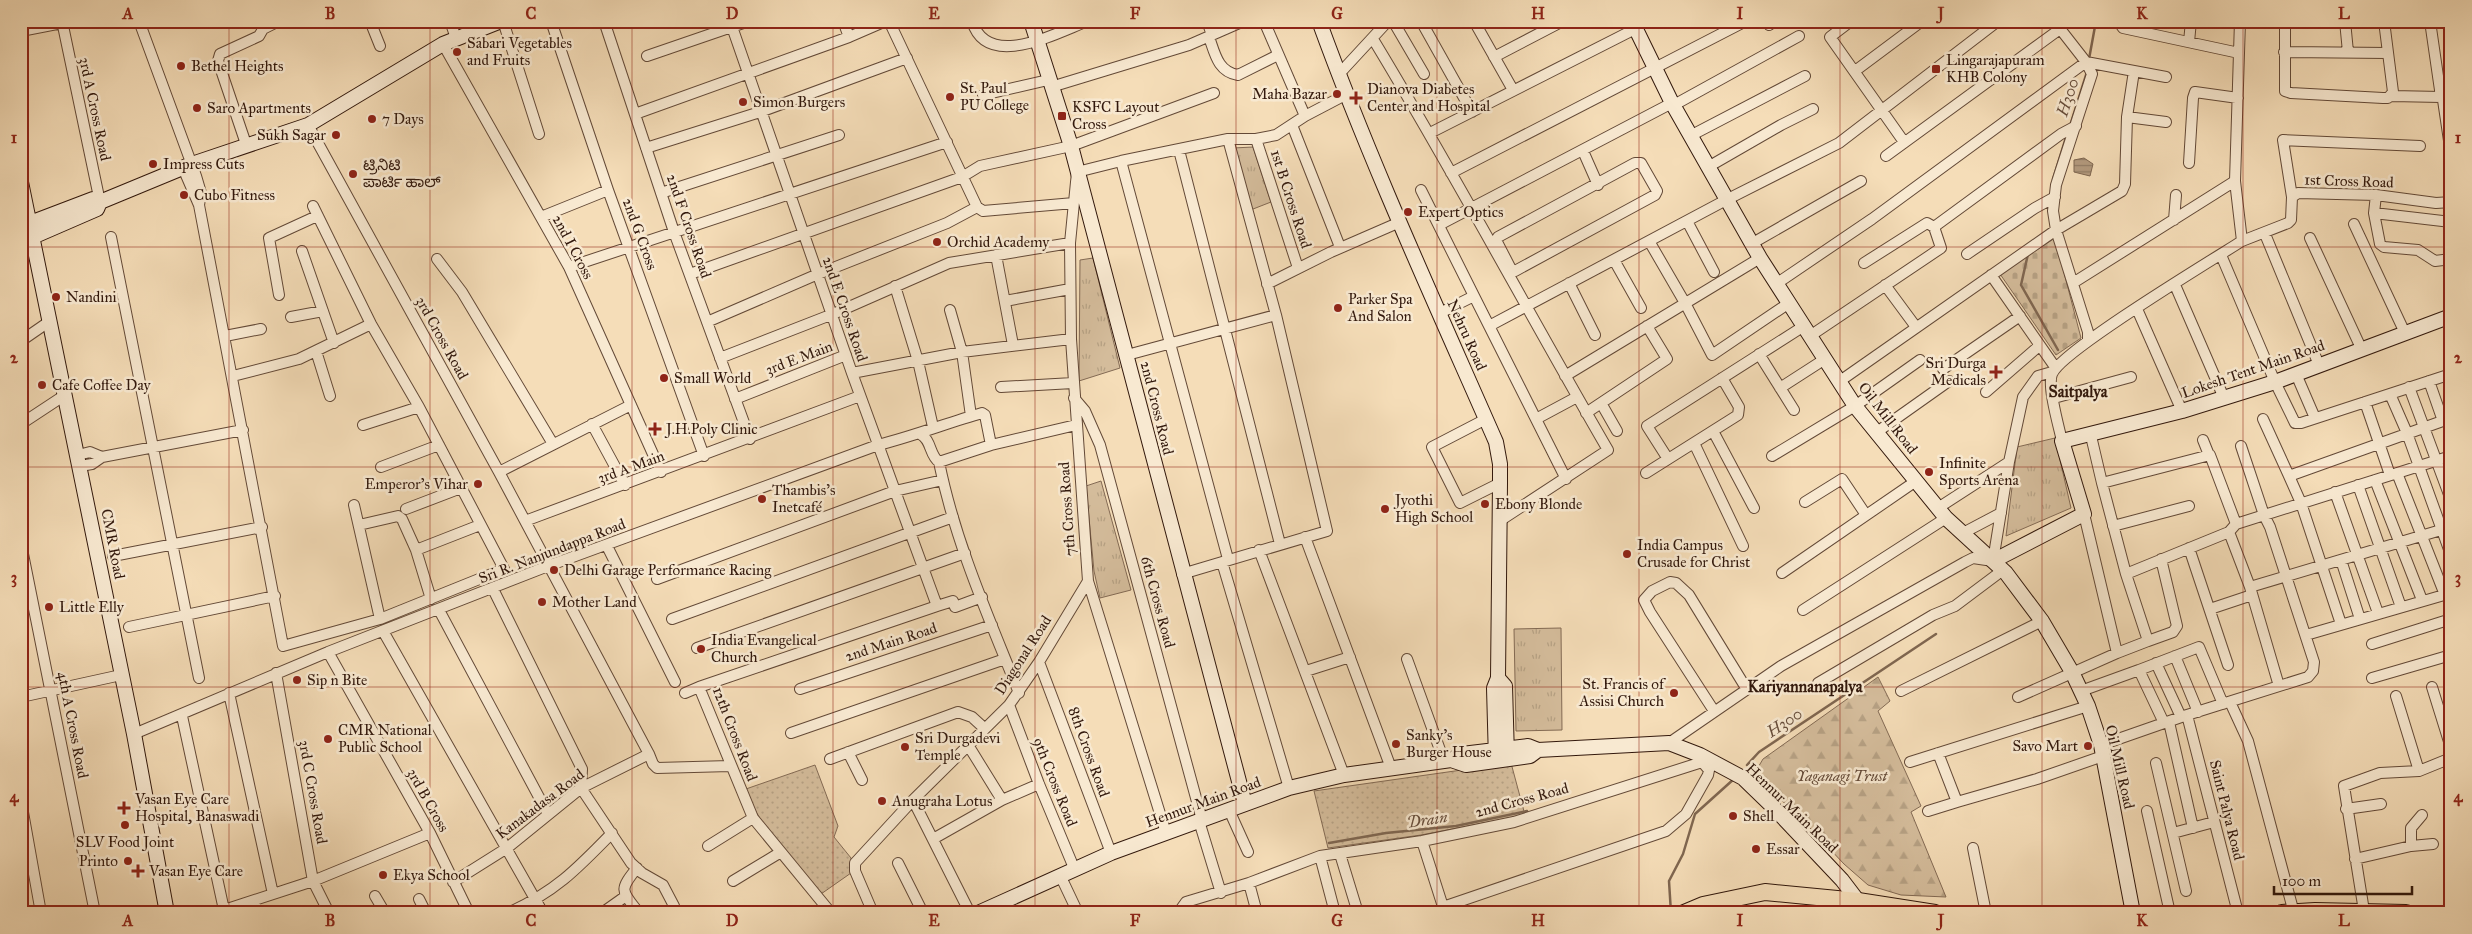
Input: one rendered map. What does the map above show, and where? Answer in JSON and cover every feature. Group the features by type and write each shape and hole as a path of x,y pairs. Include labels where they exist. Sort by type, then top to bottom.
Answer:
{"main road":[{"path":"1684,913 1778,901 1857,905 1935,913"},
{"path":"1857,905 1892,913"},
{"path":"2282,913 2364,911 2406,913"}],"street":[{"path":"138,21 199,205 262,527 283,646 380,619 504,569 439,445 371,324 315,211 269,238 279,295"},
{"path":"247,147 218,61 220,54 259,36 261,25 279,21"},
{"path":"370,21 380,46"},
{"name":"2nd I Cross","path":"450,21 450,41 569,267 660,472"},
{"path":"26,232 97,209 100,202 187,166 308,126 450,41 500,21 539,134"},
{"name":"2nd G Cross","path":"551,21 608,190 704,456"},
{"name":"2nd F Cross Road","path":"604,21 674,232 750,439"},
{"path":"647,56 731,24 749,21"},
{"path":"843,21 849,37"},
{"path":"635,114 849,37 887,21 907,58 977,207 983,211 1074,203"},
{"path":"972,21 976,33 986,43 1009,48 1088,21"},
{"name":"2nd Cross Road","path":"1031,21 1071,146 1127,355 1182,574 1245,804"},
{"path":"1207,21 1221,68 1231,74 1238,75 1278,55"},
{"path":"983,95 1050,84 1189,46 1244,21"},
{"path":"1264,21 1305,116"},
{"name":"Nehru Road","path":"1320,21 1347,94 1400,222 1486,419 1499,454 1498,678 1505,686 1502,754"},
{"path":"1339,74 1388,21"},
{"path":"1393,21 1424,74"},
{"path":"1421,21 1472,112"},
{"path":"1474,21 1513,90"},
{"path":"1494,57 1563,21"},
{"path":"1451,173 1654,67 1728,25 1746,21"},
{"path":"1851,21 1830,37 1904,142"},
{"path":"1854,71 1922,21"},
{"path":"1491,325 1726,200 1839,144 1998,21"},
{"path":"2118,21 2124,28 2239,53"},
{"path":"2189,42 2191,21"},
{"path":"2240,21 2235,181 2242,241"},
{"path":"2285,21 2284,87 2288,92 2445,100"},
{"path":"2345,21 2348,52"},
{"path":"2384,21 2392,96"},
{"path":"2430,21 2445,100 2451,154"},
{"path":"21,31 62,22"},
{"name":"3rd A Cross Road","path":"62,22 100,202"},
{"name":"2nd E Cross Road","path":"731,24 803,235 937,606"},
{"path":"1430,133 1633,25"},
{"name":"Oil Mill Road","path":"1633,25 1690,136 1751,244 1855,406 1942,513 1998,565 2042,621 2072,672 2088,706 2102,751 2133,913"},
{"path":"1886,156 2057,25 2089,64 2092,79 2074,127 2056,185 2055,197 2056,230 2088,332 2088,341"},
{"path":"1439,225 1673,104 1799,36"},
{"path":"1373,39 1430,133 1525,307 1608,450 1498,522"},
{"path":"2284,52 2388,53"},
{"path":"646,148 760,112 907,58"},
{"path":"1776,284 1872,219 2089,64 2166,77"},
{"path":"1840,382 2056,230 2122,191 2125,184 2127,117 2134,71"},
{"path":"1690,136 1805,76"},
{"path":"2190,163 2192,98 2195,92 2238,98"},
{"path":"690,274 962,177 980,166 1071,146 1214,93"},
{"path":"1078,172 1121,161 1228,139 1256,139 1276,135 1305,116 1347,94"},
{"path":"1708,167 1813,109"},
{"path":"2127,117 2166,122"},
{"path":"1292,125 1340,248"},
{"name":"3rd Cross Road","path":"308,126 499,472 649,754"},
{"path":"1934,227 2061,134 2074,127"},
{"path":"661,193 839,135"},
{"path":"1182,574 1327,531 1276,316 1228,139"},
{"name":"1st B Cross Road","path":"1256,139 1298,268"},
{"path":"2292,197 2284,140 2420,146"},
{"path":"569,267 947,142"},
{"path":"1179,150 1280,544"},
{"path":"1583,151 1598,185"},
{"path":"1121,161 1171,343 1225,561 1288,788"},
{"path":"1640,162 1657,191 1655,195 1515,271 1511,270 1496,240 1498,237 1598,185 1635,163 1640,162"},
{"name":"7th Cross Road","path":"1078,172 1070,243 1071,339 1088,581 1166,833"},
{"path":"1751,244 1861,181"},
{"path":"2073,283 2235,181"},
{"name":"CMR Road","path":"21,182 26,232 50,320 79,460 134,734 167,913"},
{"path":"541,217 608,190"},
{"path":"1421,190 1474,296 1491,325 1566,479"},
{"name":"1st Cross Road","path":"1998,565 2002,513 2009,462 2023,397 2038,376 2054,370 2088,341 2242,241 2265,234 2291,220 2292,197 2298,194 2376,195 2436,203 2451,202"},
{"path":"2174,220 2176,195"},
{"path":"2376,195 2374,213 2378,240 2384,247 2418,250 2434,261 2451,259"},
{"path":"1967,254 2035,208 2055,197"},
{"path":"707,322 818,274 947,223 977,207"},
{"path":"2374,213 2451,222"},
{"path":"1686,221 1714,272"},
{"path":"1267,284 1340,248 1400,222"},
{"path":"1668,459 1646,426 1759,354 1807,331 1885,286 1941,248 1934,227 1927,223 1915,229 1864,263"},
{"path":"2354,224 2405,333"},
{"path":"2265,234 2319,365"},
{"path":"111,237 152,449 200,678"},
{"path":"2310,238 2361,348"},
{"path":"1649,241 1685,303 1712,355 1789,303"},
{"path":"720,358 833,314 949,263 1070,243"},
{"path":"302,251 334,343"},
{"path":"996,255 1013,345"},
{"path":"2221,255 2293,421 2301,423 2451,374"},
{"path":"1564,376 1760,258"},
{"path":"437,259 462,292 553,444"},
{"path":"1614,260 1641,308"},
{"path":"1991,275 2020,316 2054,370 2051,378 2062,441 2084,514 2117,653"},
{"path":"1569,284 1595,335"},
{"path":"2175,285 2224,398"},
{"path":"895,286 918,361 934,427"},
{"path":"1885,286 1916,327"},
{"path":"1005,301 1070,289"},
{"path":"1440,313 1474,296"},
{"path":"2137,309 2182,411"},
{"path":"950,310 962,352 971,416"},
{"path":"292,317 323,311"},
{"path":"1127,355 1276,316"},
{"path":"1943,369 2020,316"},
{"name":"Lokesh Tent Main Road","path":"2062,441 2091,436 2182,411 2275,382 2361,348 2451,316"},
{"path":"21,341 50,320"},
{"path":"233,376 299,359 371,324"},
{"path":"1586,413 1667,359 1648,326"},
{"path":"225,336 261,329"},
{"path":"852,373 962,352 1071,339"},
{"path":"1986,392 2039,346"},
{"path":"316,351 330,396"},
{"path":"1759,354 1794,410"},
{"name":"3rd E Main","path":"735,398 846,355"},
{"path":"1780,388 1825,359"},
{"path":"1772,456 1855,406 1920,360"},
{"path":"2296,374 2315,418"},
{"path":"2054,398 2131,377"},
{"path":"1646,472 1740,413 1739,407 1722,378"},
{"path":"1877,432 1949,381"},
{"path":"2289,476 2447,419 2429,381"},
{"path":"1001,387 1073,382"},
{"path":"2409,388 2451,500"},
{"path":"2390,394 2407,433 2418,466 2446,528 2451,555"},
{"path":"21,424 65,395"},
{"name":"3rd A Main","path":"525,522 750,439 860,396"},
{"path":"1536,419 1577,397"},
{"name":"6th Cross Road","path":"1074,398 1085,411 1100,445 1221,893"},
{"path":"2306,635 2448,594 2393,474 2377,444 2365,402"},
{"path":"1601,403 1618,431"},
{"path":"499,472 631,405"},
{"path":"363,425 418,407"},
{"name":"Sri R. Nanjundappa Road","path":"134,734 182,716 276,673 548,566 607,546 878,445 920,434 934,427 971,416 985,415 991,445"},
{"path":"1486,419 1432,448 1460,503 1500,483"},
{"path":"2263,419 2301,503 2341,624"},
{"path":"592,424 625,485"},
{"path":"939,462 991,445 1076,425"},
{"path":"79,460 92,464 102,457 152,449 243,430"},
{"path":"1713,431 1754,508"},
{"path":"920,434 927,440 935,459 939,462 953,517 965,553 1019,693"},
{"path":"2091,436 2126,574 2148,641"},
{"path":"2203,440 2236,524"},
{"path":"1694,443 1743,546"},
{"path":"381,467 439,445"},
{"path":"1928,811 2036,779 2166,722 2308,677 2313,671 2314,662 2270,526 2264,515 2241,446"},
{"path":"2102,482 2209,455"},
{"path":"2126,574 2229,532 2236,524 2451,456"},
{"path":"1803,610 1942,513 2009,462"},
{"path":"1805,502 1842,479 1866,515"},
{"path":"657,579 895,492 943,480"},
{"path":"2375,480 2422,600"},
{"path":"1782,574 1916,481"},
{"path":"2358,486 2401,607"},
{"path":"406,509 461,488"},
{"path":"2335,492 2378,613"},
{"path":"354,505 380,619"},
{"path":"2114,526 2189,506"},
{"path":"1963,533 2002,513"},
{"path":"1818,683 1933,615 1955,606 1998,565 2084,514"},
{"path":"359,525 398,516 402,519 416,550 431,599"},
{"path":"672,619 909,531 953,517"},
{"path":"416,550 480,524"},
{"path":"113,556 262,527"},
{"path":"2210,609 2286,577 2446,528"},
{"path":"2229,532 2251,591 2279,686"},
{"path":"1305,537 1391,768"},
{"name":"4th A Cross Road","path":"21,544 95,913"},
{"path":"607,546 675,682"},
{"path":"2188,548 2228,665"},
{"path":"1259,550 1344,775"},
{"path":"697,648 965,553"},
{"path":"1669,743 1746,688 1965,562 1973,558 1998,565"},
{"path":"2018,697 2117,653 2173,632 2177,626 2161,559"},
{"path":"2341,560 2360,619"},
{"name":"Diagonal Road","path":"873,913 855,871 855,863 913,800 1019,693 1088,581"},
{"path":"1714,711 1650,612 1644,600 1652,591 1670,582 1676,583 1689,595 1746,688"},
{"path":"493,589 582,769 581,788 612,833 620,849 637,868 663,884 674,906 675,913"},
{"path":"130,627 275,596"},
{"name":"12th Cross Road","path":"831,913 753,818 699,687 937,606 953,601 955,607 982,597"},
{"path":"439,610 548,814"},
{"path":"2372,644 2451,619"},
{"path":"1901,692 2042,621"},
{"name":"2nd Main Road","path":"800,689 992,624"},
{"path":"383,631 543,913"},
{"path":"2081,691 2199,647 2226,703 2248,741 2294,913"},
{"name":"3rd B Cross","path":"328,652 430,833 469,913"},
{"path":"2372,678 2451,655"},
{"path":"2175,656 2198,712"},
{"path":"1306,671 1350,657"},
{"path":"791,733 1005,659"},
{"path":"1407,659 1448,761"},
{"name":"8th Cross Road","path":"1039,662 1111,853"},
{"name":"Saint Palya Road","path":"2156,663 2184,716 2238,913"},
{"path":"2139,670 2166,722 2194,828"},
{"name":"3rd C Cross Road","path":"276,673 313,881 329,913"},
{"path":"21,697 121,675"},
{"path":"685,693 699,687"},
{"path":"2432,687 2451,748"},
{"path":"229,693 273,894"},
{"path":"2396,696 2419,771"},
{"name":"9th Cross Road","path":"1009,705 1074,868"},
{"path":"1910,762 2088,706"},
{"path":"830,759 958,712 972,717 984,728"},
{"path":"182,716 219,911 313,881 430,833"},
{"name":"Hennur Main Road","path":"978,913 1074,868 1111,853 1288,788 1344,775 1391,768 1448,761 1466,765 1502,754 1530,756 1538,750 1669,743 1743,778 1826,862 1857,905"},
{"path":"968,745 1002,800"},
{"path":"848,752 862,780"},
{"path":"1938,753 1957,802"},
{"path":"649,754 657,768 730,766"},
{"name":"Kanakadasa Road","path":"454,882 507,848 581,788 649,754"},
{"path":"2364,911 2346,809 2344,786 2380,773 2419,771 2451,758"},
{"path":"1422,841 1444,910 1666,831 1686,814 1708,775 1709,770 1703,760"},
{"name":"2nd Cross Road","path":"1180,913 1180,909 1186,902 1221,893 1320,856 1422,841 1514,822 1703,760"},
{"path":"2156,763 2186,891"},
{"path":"933,839 1002,800 1039,784"},
{"path":"21,800 41,913"},
{"path":"913,800 970,913"},
{"path":"2346,809 2381,804"},
{"path":"1229,810 1248,852"},
{"path":"2147,811 2170,913"},
{"path":"2411,846 2410,828 2422,815"},
{"path":"708,846 753,818"},
{"path":"2173,833 2214,822"},
{"path":"508,913 536,900 571,875 612,833"},
{"path":"2355,859 2411,846 2434,844"},
{"path":"1973,848 1986,913"},
{"path":"733,881 781,852"},
{"path":"1340,854 1358,913"},
{"path":"1320,856 1335,913"},
{"path":"898,863 923,913"},
{"path":"637,868 624,883 626,896 639,913"},
{"path":"1060,875 1078,913"},
{"path":"1249,883 1257,913"},
{"path":"375,896 385,913"},
{"path":"602,913 626,896"},
{"path":"419,899 426,913"},
{"path":"253,901 260,913"}],"green space":[{"path":"1253,147 1271,202 1248,211 1233,148"},
{"path":"2055,238 2081,338 2056,355 2000,274"},
{"path":"1093,258 1120,368 1079,381 1080,260"},
{"path":"2055,438 2071,508 2006,536 2017,447"},
{"path":"1101,481 1131,590 1100,598 1094,571 1086,486"},
{"path":"1561,628 1562,730 1516,731 1514,629"},
{"name":"Yaganagi Trust","path":"1878,677 1890,701 1878,711 1921,806 1911,812 1946,897 1901,895 1868,885 1844,864 1795,812 1753,776 1763,759"},
{"path":"1511,763 1525,815 1421,835 1328,848 1314,791"},
{"path":"815,765 838,826 834,837 851,858 851,873 821,894 761,820 743,790"}],"shaded area":[{"path":"2084,158 2093,164 2090,176 2074,172 2074,160"}],"waterway":[{"name":"H300","path":"2089,59 2096,21"},
{"name":"H300","path":"2070,126 2087,72"},
{"name":"H300","path":"2053,179 2067,134"},
{"name":"H300","path":"2028,254 2021,285 2058,350"},
{"name":"H300","path":"1747,765 1759,752 1936,634"},
{"name":"H300","path":"1671,913 1669,881 1683,854 1695,814 1735,778"},
{"name":"Drain","path":"1329,843 1386,833 1456,826 1527,811"}],"place":[{"name":"Sabari Vegetables and Fruits","path":"457,52"},
{"name":"Bethel Heights","path":"181,66"},
{"name":"Lingarajapuram KHB Colony","path":"1936,69"},
{"name":"Maha Bazar","path":"1337,94"},
{"name":"St. Paul PU College","path":"950,97"},
{"name":"Dianova Diabetes Center and Hospital","path":"1356,98"},
{"name":"Simon Burgers","path":"743,102"},
{"name":"Saro Apartments","path":"197,108"},
{"name":"KSFC Layout Cross","path":"1062,116"},
{"name":"7 Days","path":"372,119"},
{"name":"Sukh Sagar","path":"336,135"},
{"name":"Impress Cuts","path":"153,164"},
{"name":"ಟ್ರಿನಿಟಿ ಪಾರ್ಟಿ ಹಾಲ್","path":"353,174"},
{"name":"Cubo Fitness","path":"184,195"},
{"name":"Expert Optics","path":"1408,212"},
{"name":"Orchid Academy","path":"937,242"},
{"name":"Nandini","path":"56,297"},
{"name":"Parker Spa And Salon","path":"1338,308"},
{"name":"Sri Durga Medicals","path":"1996,372"},
{"name":"Small World","path":"664,378"},
{"name":"Cafe Coffee Day","path":"42,385"},
{"name":"J.H.Poly Clinic","path":"655,429"},
{"name":"Infinite Sports Arena","path":"1929,472"},
{"name":"Emperor's Vihar","path":"478,484"},
{"name":"Thambis's Inetcafé","path":"762,499"},
{"name":"Ebony Blonde","path":"1485,504"},
{"name":"Jyothi High School","path":"1385,509"},
{"name":"India Campus Crusade for Christ","path":"1627,554"},
{"name":"Delhi Garage Performance Racing","path":"554,570"},
{"name":"Mother Land","path":"542,602"},
{"name":"Little Elly","path":"49,607"},
{"name":"India Evangelical Church","path":"701,649"},
{"name":"Sip n Bite","path":"297,680"},
{"name":"St. Francis of Assisi Church","path":"1674,693"},
{"name":"CMR National Public School","path":"328,739"},
{"name":"Sanky's Burger House","path":"1396,744"},
{"name":"Savo Mart","path":"2088,746"},
{"name":"Sri Durgadevi Temple","path":"905,747"},
{"name":"Anugraha Lotus","path":"882,801"},
{"name":"Vasan Eye Care Hospital, Banaswadi","path":"124,808"},
{"name":"Shell","path":"1733,816"},
{"name":"SLV Food Joint","path":"125,825"},
{"name":"Essar","path":"1756,849"},
{"name":"Printo","path":"128,861"},
{"name":"Vasan Eye Care","path":"138,871"},
{"name":"Ekya School","path":"383,875"}],"district":[{"name":"Saitpalya","path":"2078,391"},
{"name":"Kariyannanapalya","path":"1805,686"}]}
